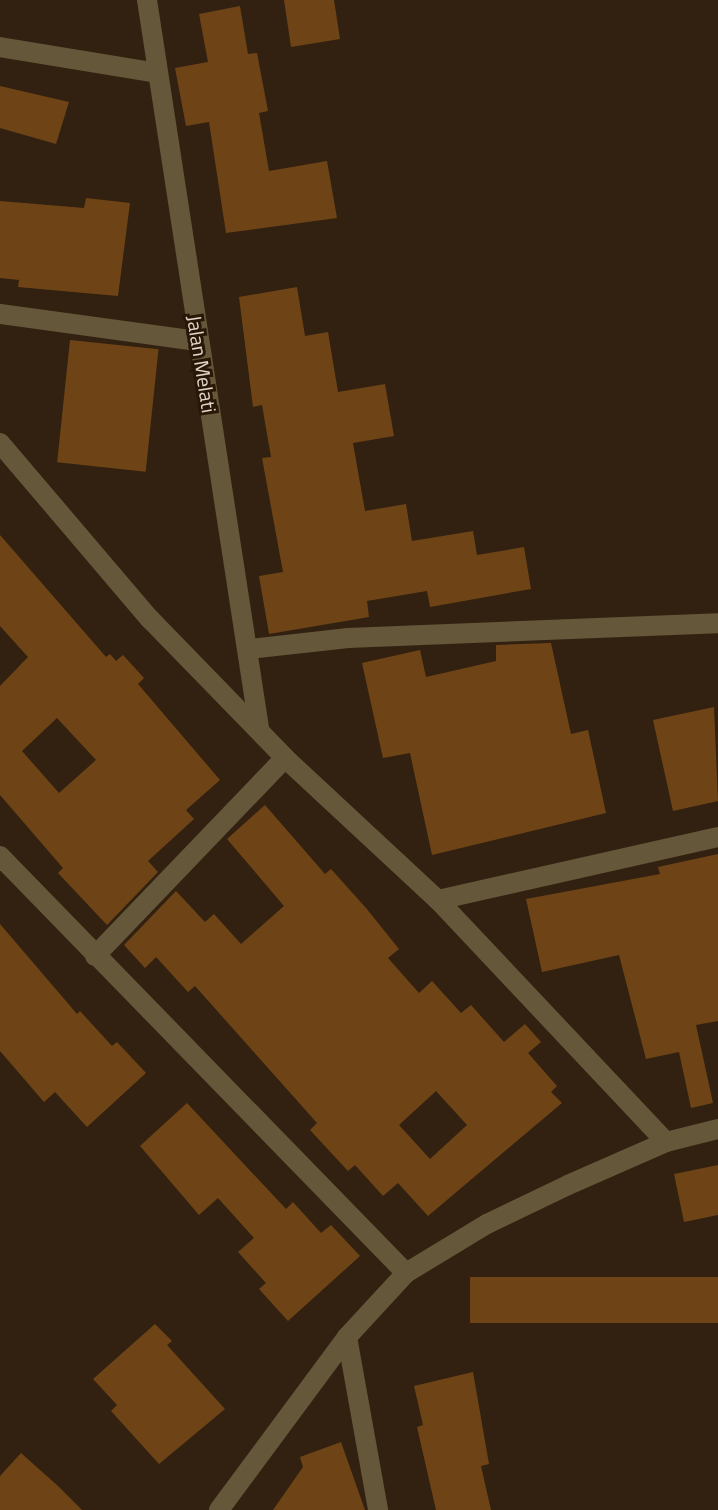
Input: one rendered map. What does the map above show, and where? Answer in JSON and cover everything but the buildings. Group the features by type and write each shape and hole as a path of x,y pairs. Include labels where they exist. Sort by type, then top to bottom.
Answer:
{"street":[{"name":"Jalan Melati","path":"147,0 197,341 249,649 259,728"},
{"path":"0,47 157,73"},
{"path":"0,314 197,341"},
{"path":"0,443 150,619 285,758 438,900 666,1142"},
{"path":"249,649 348,638 718,623"},
{"path":"95,956 285,758"},
{"path":"438,900 718,837"},
{"path":"0,856 406,1273"},
{"path":"219,1510 347,1337 406,1273 487,1224 666,1142 718,1129"},
{"path":"347,1337 378,1510"}]}
